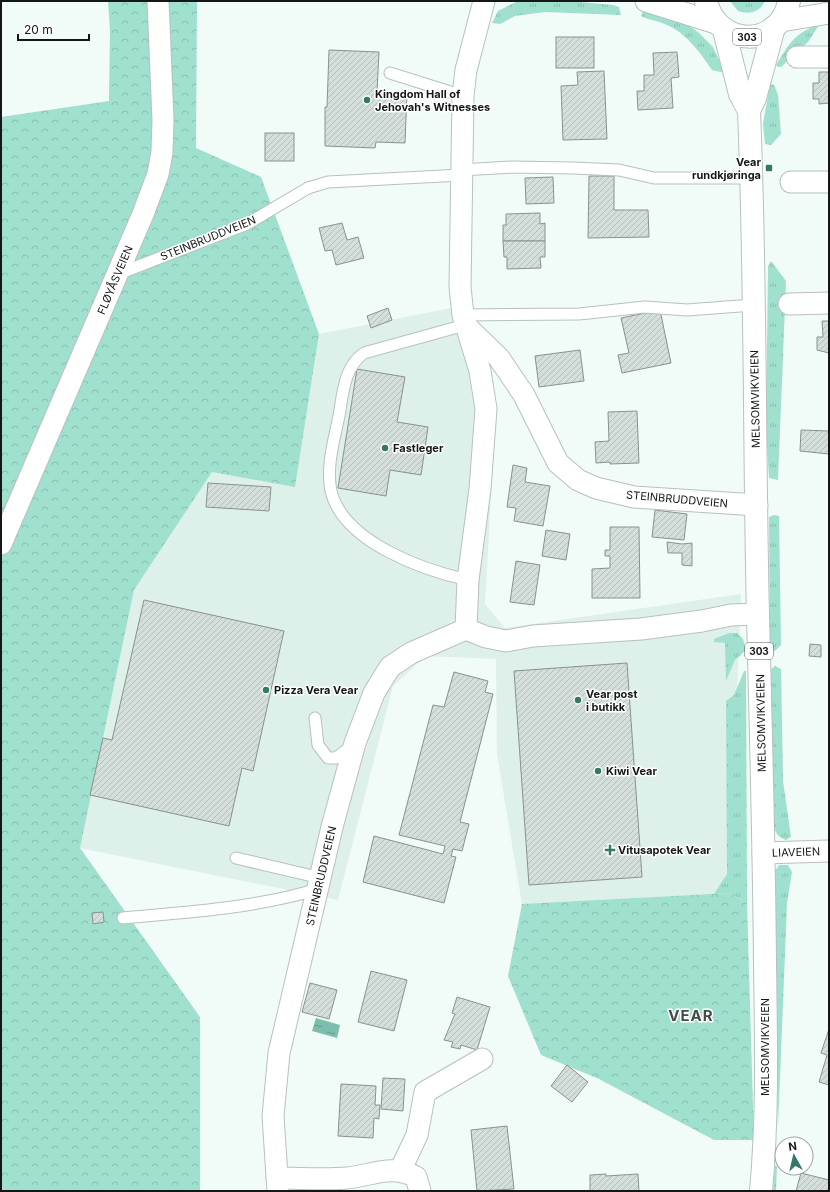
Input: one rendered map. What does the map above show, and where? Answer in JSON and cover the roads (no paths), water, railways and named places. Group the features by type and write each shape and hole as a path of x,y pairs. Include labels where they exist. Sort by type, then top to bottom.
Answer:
{"main road":[{"name":"MELSOMVIKVEIEN","path":"706,1 708,11 720,26 740,94 749,111 752,178 758,614 764,853 766,1087 764,1158 761,1191"},
{"name":"MELSOMVIKVEIEN","path":"749,111 755,98 778,24 789,1"},
{"name":"303","path":"720,26 736,36 750,37 763,34 778,24"}],"street":[{"name":"FLØYÅSVEIEN","path":"1,544 143,214 158,174 162,152 158,1"},
{"path":"484,1 466,70 463,96 460,287 464,320 480,371 486,409 480,489 468,580 466,629 486,638 506,641 533,636 641,628 702,621 731,615 758,614"},
{"path":"646,1 720,26"},
{"path":"778,24 829,13"},
{"path":"797,57 829,57"},
{"path":"791,182 829,182"},
{"path":"789,304 829,303"},
{"name":"STEINBRUDDVEIEN","path":"464,320 499,358 524,395 558,462 578,480 596,488 634,497 757,504"},
{"name":"STEINBRUDDVEIEN","path":"420,1191 416,1177 404,1170 346,1178 277,1184 273,1116 278,1053 332,827 355,743 374,693 390,667 411,653 466,629"},
{"name":"LIAVEIEN","path":"764,853 829,851"},
{"path":"400,1171 417,1135 425,1092 482,1059"}],"lane":[{"path":"390,73 463,96"},
{"name":"STEINBRUDDVEIEN","path":"117,274 247,224 308,188 328,182 461,173 512,167 619,170 654,178 752,178"},
{"path":"468,580 409,561 361,534 344,517 334,503 329,475 343,390 349,368 356,359 364,353 464,320 508,313 579,314 645,307 687,310 753,305"},
{"path":"316,718 318,745 328,758 336,758 355,743"},
{"path":"236,858 319,883"},
{"path":"123,918 192,912 271,900 319,883"}],"water":[{"path":"316,1018 340,1025 337,1038 312,1031"}],"place":[{"name":"Kingdom Hall of Jehovah's Witnesses","path":"367,100"},
{"name":"Vear rundkjøringa","path":"769,168"},
{"name":"Fastleger","path":"385,448"},
{"name":"Pizza Vera Vear","path":"266,690"},
{"name":"Vear post i butikk","path":"578,700"},
{"name":"Kiwi Vear","path":"598,771"},
{"name":"Vitusapotek Vear","path":"610,850"}],"district":[{"name":"VEAR","path":"691,1015"}]}
